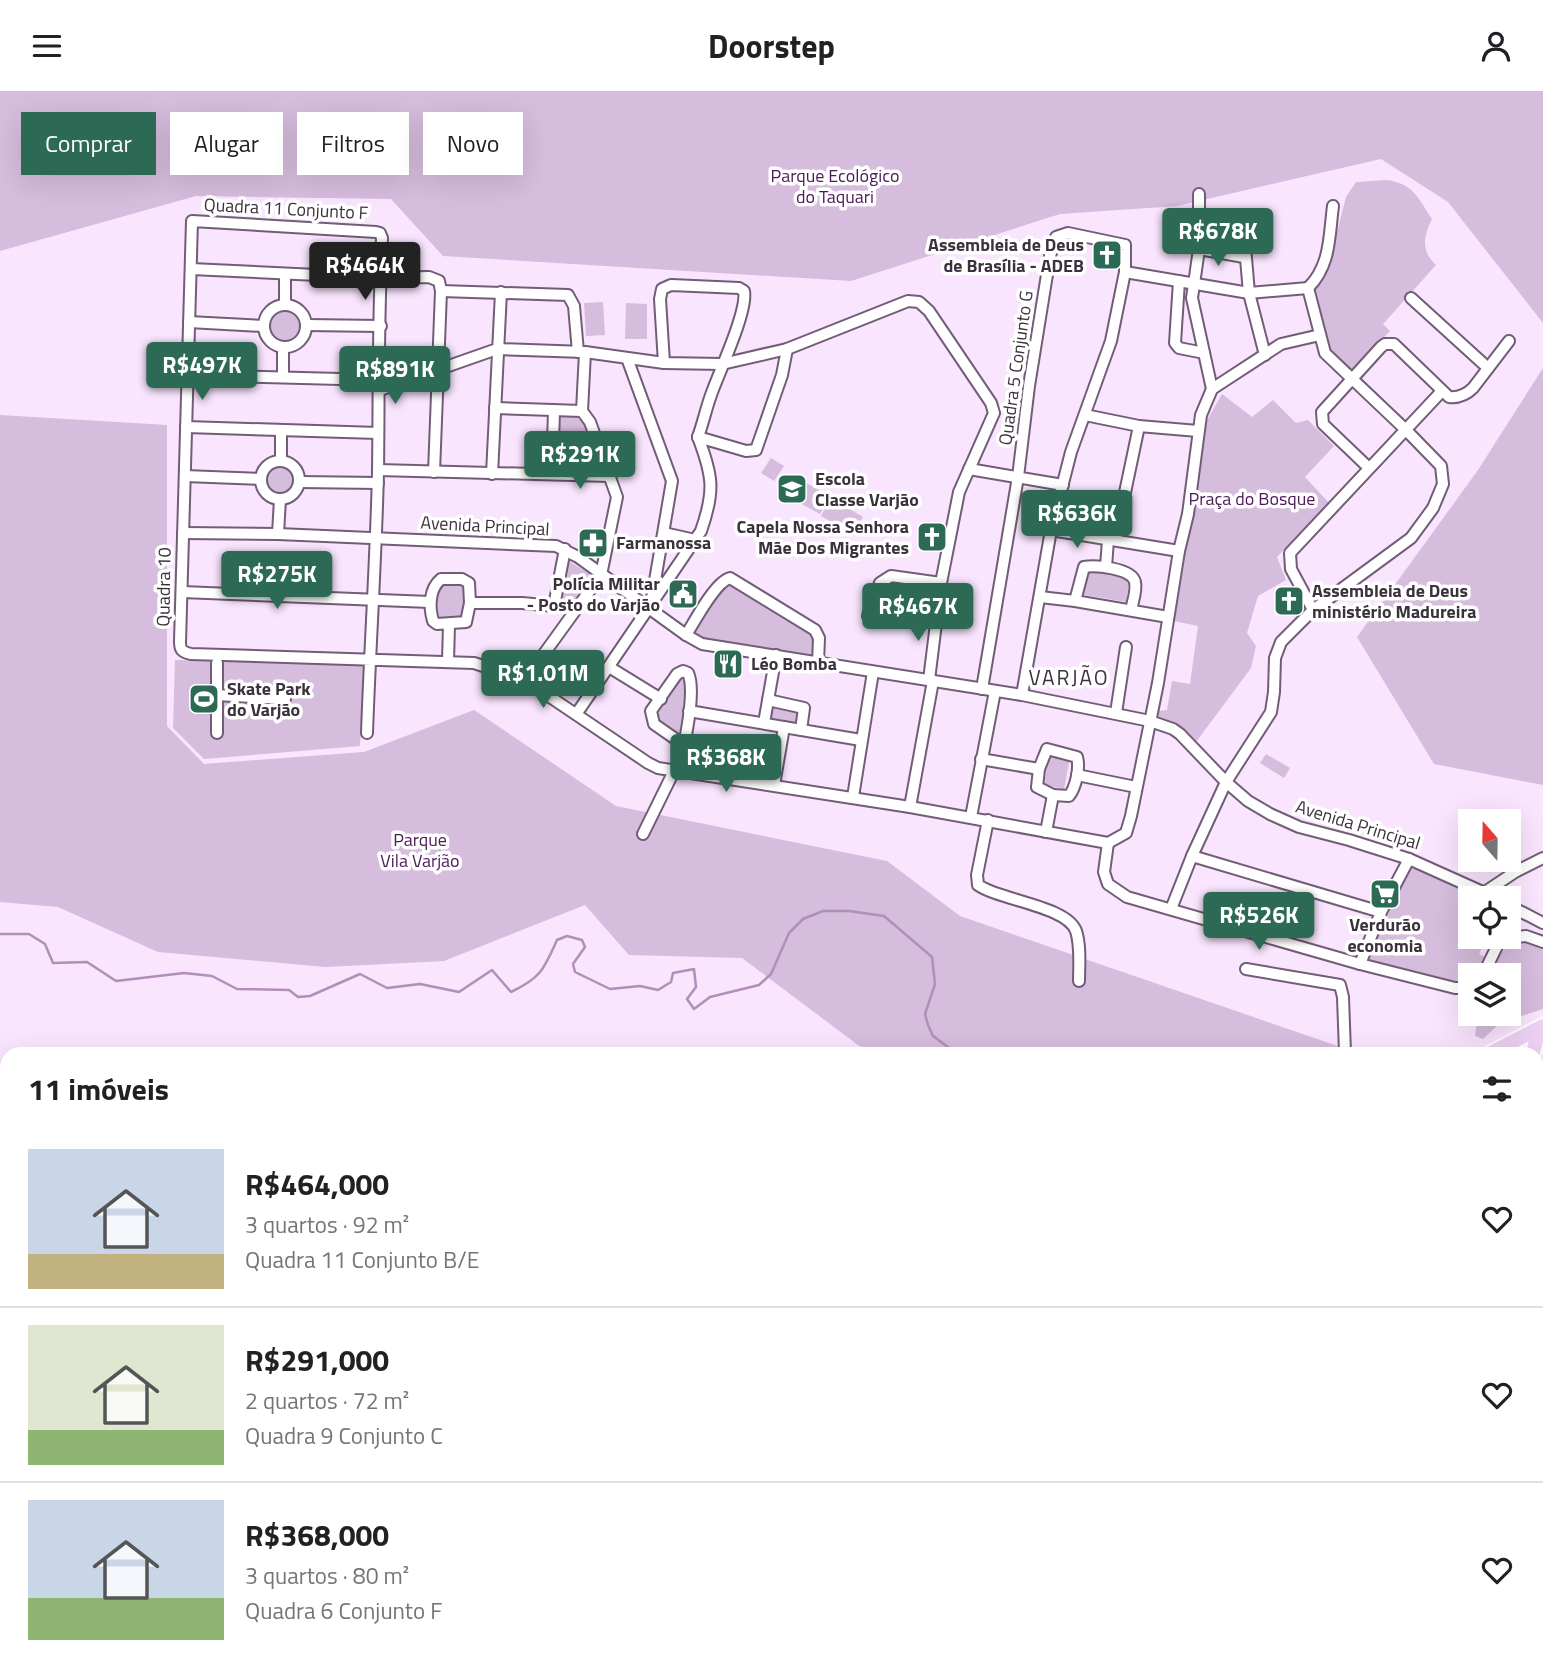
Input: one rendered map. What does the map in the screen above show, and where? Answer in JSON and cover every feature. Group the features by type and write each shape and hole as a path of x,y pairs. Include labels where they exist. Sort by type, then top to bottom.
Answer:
{"main road":[{"path":"1503,1047 1543,1028"},
{"path":"1534,1047 1543,1028"}],"street":[{"path":"1199,194 1199,249 1193,283 1194,310 1212,389"},
{"path":"1022,695 1051,530 1071,451 1111,341 1125,272 1248,292 1308,288 1321,274 1326,260 1333,206"},
{"name":"Quadra 11 Conjunto F","path":"191,269 192,221 380,233 380,278"},
{"name":"Quadra 5 Conjunto G","path":"982,689 1018,477 1029,386 1056,237 1068,233 1119,243 1126,248 1125,272"},
{"path":"1244,235 1248,292 1265,355"},
{"path":"1199,249 1244,257"},
{"path":"191,269 380,278 429,277 439,282 441,291 434,472"},
{"name":"Quadra 10","path":"191,269 180,642 182,651 191,654 370,659"},
{"path":"285,274 285,304"},
{"path":"367,733 378,483 380,278"},
{"path":"1180,281 1175,343 1179,348 1204,353"},
{"path":"577,713 695,540 706,515 711,489 709,465 698,437 745,298 744,291 739,288 666,286 660,293 664,363"},
{"path":"1171,909 1192,856 1227,782 1271,712 1276,651 1291,631 1313,610 1411,538 1438,500 1444,476 1441,467 1405,429 1325,353 1308,288"},
{"path":"441,291 571,297 581,352 582,411 590,422 617,497 601,575 525,680"},
{"path":"492,474 501,292"},
{"path":"1411,298 1488,368"},
{"path":"187,375 283,377 379,385 438,370 497,349 581,352 664,363 722,364 787,349 908,301 919,302 929,311 994,413 959,492 942,583 931,680 910,807"},
{"path":"285,304 300,310 306,325 300,341 283,347 273,344 266,336 263,326 269,310 285,304"},
{"path":"188,322 263,326"},
{"path":"306,325 380,326"},
{"path":"370,659 474,663 525,680 648,763 679,772 853,797 1108,843 1126,832 1136,787 1194,482 1201,415 1212,389 1290,341 1320,335"},
{"path":"1369,468 1323,424 1321,417 1322,412 1381,347 1390,344 1399,348 1449,397 1457,397 1466,394 1479,382 1509,341"},
{"path":"283,347 283,377"},
{"path":"698,437 746,451 756,450 782,375 787,349"},
{"path":"627,358 671,475 672,488 650,609"},
{"path":"1313,610 1291,569 1290,553 1442,391"},
{"path":"495,408 582,411"},
{"path":"552,474 554,411"},
{"path":"1085,415 1139,426 1198,431"},
{"path":"1106,567 1139,426"},
{"path":"186,427 378,433"},
{"path":"281,431 281,460"},
{"path":"281,460 295,467 300,482 289,497 280,499 270,497 263,489 261,479 264,470 271,463 281,460"},
{"path":"969,469 1063,485"},
{"path":"378,470 610,476"},
{"path":"185,476 261,479"},
{"path":"300,482 378,483"},
{"path":"278,534 280,499"},
{"path":"1051,530 1179,551"},
{"name":"Avenida Principal","path":"183,533 530,544 565,549 702,644 1022,695 1116,713 1173,729 1258,808 1292,824 1409,859 1470,886"},
{"path":"664,533 695,540"},
{"path":"554,606 565,549"},
{"path":"1076,601 1084,567 1106,567 1128,572 1133,577 1135,584 1131,610"},
{"path":"868,616 880,583 891,576 942,583"},
{"path":"686,635 717,588 730,578 815,630 819,638 818,663"},
{"path":"462,579 469,583 470,603 466,622 437,624 433,621 430,602 439,580 462,579"},
{"path":"182,592 430,602"},
{"path":"1040,597 1168,617"},
{"path":"470,603 522,603 576,608"},
{"path":"873,603 938,612"},
{"path":"448,662 449,624"},
{"path":"1116,713 1126,647"},
{"path":"764,723 776,655"},
{"path":"216,733 217,663"},
{"path":"609,667 661,699"},
{"path":"643,834 679,772 684,745 689,711 691,680 688,673 680,672 651,711 654,724 684,745"},
{"path":"853,797 873,672"},
{"path":"971,817 995,691"},
{"path":"216,695 285,699"},
{"path":"768,700 804,708 802,730"},
{"path":"689,711 861,740"},
{"path":"774,785 784,727"},
{"path":"1047,750 1077,757 1079,763 1072,795 1053,795 1037,787 1039,769 1047,750"},
{"path":"981,759 1039,769"},
{"path":"1077,775 1136,787"},
{"path":"1046,832 1053,795"},
{"path":"988,820 977,875 978,885 1054,914 1075,927 1078,938 1079,981"},
{"path":"1108,843 1104,872 1108,884 1128,897 1360,964 1458,988"},
{"path":"1192,856 1381,912"},
{"path":"1499,886 1514,872 1543,858"},
{"path":"1360,964 1381,912 1409,859"},
{"path":"1521,911 1543,923"},
{"path":"1521,936 1543,942"},
{"path":"1245,969 1340,985 1345,1047"}],"green space":[{"name":"Parque Ecológico do Taquari","path":"0,91 1543,91 1543,323 1448,202 1381,159 1177,206 1060,214 851,281 443,256 391,199 196,196 0,251"},
{"path":"1387,180 1409,189 1419,198 1432,219 1425,244 1431,260 1436,265 1383,324 1390,331 1354,369 1349,370 1326,345 1313,291 1326,275 1346,197 1356,182"},
{"path":"603,302 605,335 586,336 584,303"},
{"path":"626,303 647,304 647,339 625,339"},
{"path":"293,309 301,319 300,335 293,342 275,342 269,336 271,314"},
{"path":"1543,368 1543,785 1434,764 1357,637 1478,470"},
{"name":"Praça do Bosque","path":"1222,394 1252,417 1273,400 1296,423 1308,420 1334,446 1305,477 1329,503 1277,557 1286,580 1258,596 1247,633 1256,646 1251,668 1196,742 1178,725 1158,719 1159,711 1167,710 1172,681 1190,684 1198,626 1174,621 1207,420"},
{"name":"Parque Vila Varjão","path":"0,415 167,425 167,726 204,764 364,752 474,710 616,806 887,861 960,916 1341,1047 862,1047 742,958 629,955 585,905 444,961 325,967 158,952 58,907 0,902"},
{"path":"573,415 585,423 602,472 555,469 558,416"},
{"path":"771,458 784,466 774,481 761,473"},
{"path":"279,465 289,470 294,480 289,490 279,495 269,490 264,480 269,470"},
{"path":"795,477 830,496 820,514 785,495"},
{"path":"831,498 863,517 853,534 821,516"},
{"path":"567,560 591,575 574,603 560,601"},
{"path":"1085,568 1130,576 1126,602 1080,594"},
{"path":"727,581 813,633 812,656 700,638 694,633"},
{"path":"888,581 934,588 932,607 879,600"},
{"path":"435,582 466,583 465,620 435,619"},
{"path":"175,660 364,665 360,746 204,759 173,728"},
{"path":"681,677 690,681 683,724 678,736 656,717"},
{"path":"771,703 801,708 799,724 768,719"},
{"path":"1049,754 1070,757 1064,789 1044,785"},
{"path":"1266,754 1290,768 1284,778 1260,763"},
{"path":"1415,868 1458,888 1458,949 1481,949 1479,954 1486,960 1484,963 1458,963 1458,983 1371,961 1368,957 1409,870"},
{"path":"1521,944 1543,949 1543,1009 1521,1016 1521,963 1496,963 1505,949 1521,949"},
{"path":"1476,1026 1497,1026 1483,1039 1475,1036"}],"waterway":[{"path":"0,934 29,934 45,944 53,963 87,962 116,981 184,973 212,976 237,989 289,990 298,997 310,996 360,974 387,988 420,984 459,992 492,970 511,992 535,977 545,966 557,940 567,936 582,940 585,947 573,964 575,972 610,989 640,986 658,990 671,982 673,973 694,969 696,987 687,999 694,1009 710,997 759,985 771,974 789,933 803,919 823,911 849,911 884,916 932,957 935,984 925,1014 933,1036 948,1047"}],"place":[{"name":"Assembleia de Deus de Brasília - ADEB","path":"1107,255"},
{"name":"Escola Classe Varjão","path":"792,489"},
{"name":"Capela Nossa Senhora Mãe Dos Migrantes","path":"932,537"},
{"name":"Farmanossa","path":"593,543"},
{"name":"Polícia Militar - Posto do Varjão","path":"683,594"},
{"name":"Assembleia de Deus ministério Madureira","path":"1289,601"},
{"name":"Léo Bomba","path":"728,664"},
{"name":"Skate Park do Varjão","path":"204,699"},
{"name":"Verdurão economia","path":"1385,894"}],"district":[{"name":"VARJÃO","path":"1069,678"}]}
